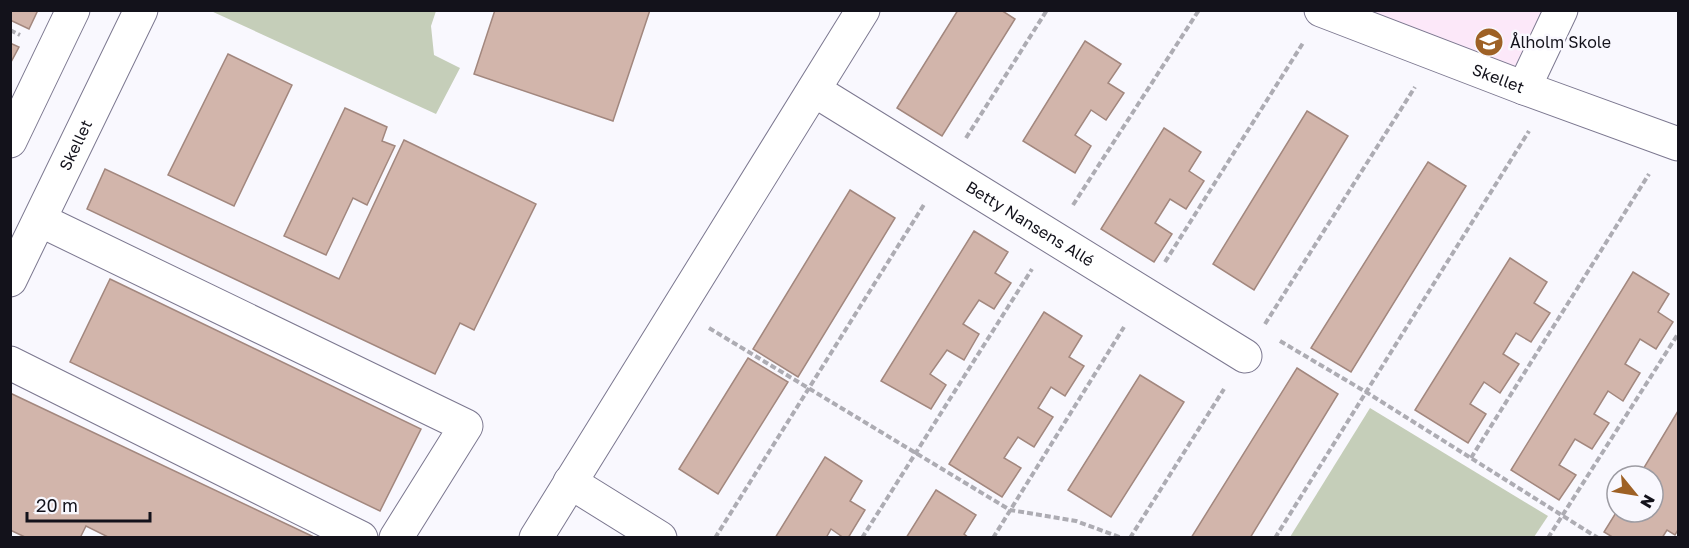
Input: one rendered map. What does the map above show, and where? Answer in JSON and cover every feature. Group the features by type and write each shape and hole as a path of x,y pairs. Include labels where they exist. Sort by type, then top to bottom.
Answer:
{"street":[{"path":"10,141 73,10"},
{"name":"Skellet","path":"10,280 141,10"},
{"path":"536,537 863,10"},
{"name":"Skellet","path":"1321,10 1537,93 1674,142"},
{"path":"1537,93 1561,10"},
{"name":"Betty Nansens Allé","path":"814,90 1053,236 1253,343"},
{"path":"40,220 466,426 396,537"},
{"path":"10,363 361,537"},
{"path":"570,482 660,537"}],"path":[{"path":"715,537 1047,10"},
{"path":"862,537 1199,10"},
{"path":"1130,537 1436,54"},
{"path":"1275,537 1366,393 1537,93"},
{"path":"1471,458 1674,142"},
{"path":"678,309 1010,510 1076,521 1122,537"},
{"path":"1548,537 1678,334"},
{"path":"1253,343 1366,393 1598,537"}],"shaded area":[{"name":"Ålholm Skole","path":"1356,11 1553,11 1523,74"}],"green space":[{"path":"211,11 436,11 431,26 434,55 460,68 436,114"},
{"path":"1370,408 1548,516 1534,537 1290,537"}],"building":[{"path":"10,10 38,10 29,29 10,20"},
{"path":"495,10 650,10 613,121 474,74"},
{"path":"958,10 1001,10 1015,19 942,136 897,108"},
{"path":"1085,41 1121,64 1108,83 1124,93 1106,120 1091,110 1075,135 1091,146 1075,173 1023,141"},
{"path":"10,43 19,47 10,64"},
{"path":"228,54 292,85 234,206 168,175"},
{"path":"345,108 387,127 382,141 395,146 367,205 353,198 326,255 284,236"},
{"path":"1307,111 1348,136 1254,290 1213,264"},
{"path":"1164,128 1201,152 1189,171 1204,181 1186,209 1170,199 1155,223 1172,234 1154,262 1101,229"},
{"path":"404,140 536,204 474,330 460,323 435,374 87,209 105,169 339,279"},
{"path":"1428,162 1466,186 1351,372 1311,348"},
{"path":"850,190 895,218 798,377 753,349"},
{"path":"974,231 1008,252 995,273 1011,283 994,309 979,300 963,324 979,334 964,360 947,350 930,374 946,385 931,409 881,381"},
{"path":"1510,258 1547,282 1534,303 1550,313 1531,342 1516,333 1503,354 1519,364 1500,393 1484,382 1470,404 1486,414 1468,443 1415,410"},
{"path":"1633,272 1669,294 1658,312 1673,322 1656,349 1640,339 1625,364 1640,373 1623,401 1608,391 1594,414 1609,423 1592,449 1575,439 1559,465 1576,475 1559,500 1511,470"},
{"path":"110,279 421,429 380,511 70,362"},
{"path":"1044,312 1082,336 1069,357 1084,366 1065,396 1051,387 1038,408 1053,417 1034,447 1018,437 1004,458 1021,468 1002,497 949,464"},
{"path":"748,358 788,382 718,494 679,469"},
{"path":"1297,368 1338,394 1250,538 1191,538"},
{"path":"1140,375 1184,402 1111,517 1068,490"},
{"path":"10,393 316,538 110,538 86,526 80,538 27,538 10,530"},
{"path":"1678,411 1678,530 1675,535 1667,530 1662,538 1614,538 1604,532 1609,524 1665,524 1665,464 1646,464"},
{"path":"825,457 862,481 850,501 865,510 848,538 844,538 831,529 826,538 775,538"},
{"path":"936,490 976,515 964,534 969,538 906,538"}],"place":[{"name":"Ålholm Skole","path":"1489,42"}]}
